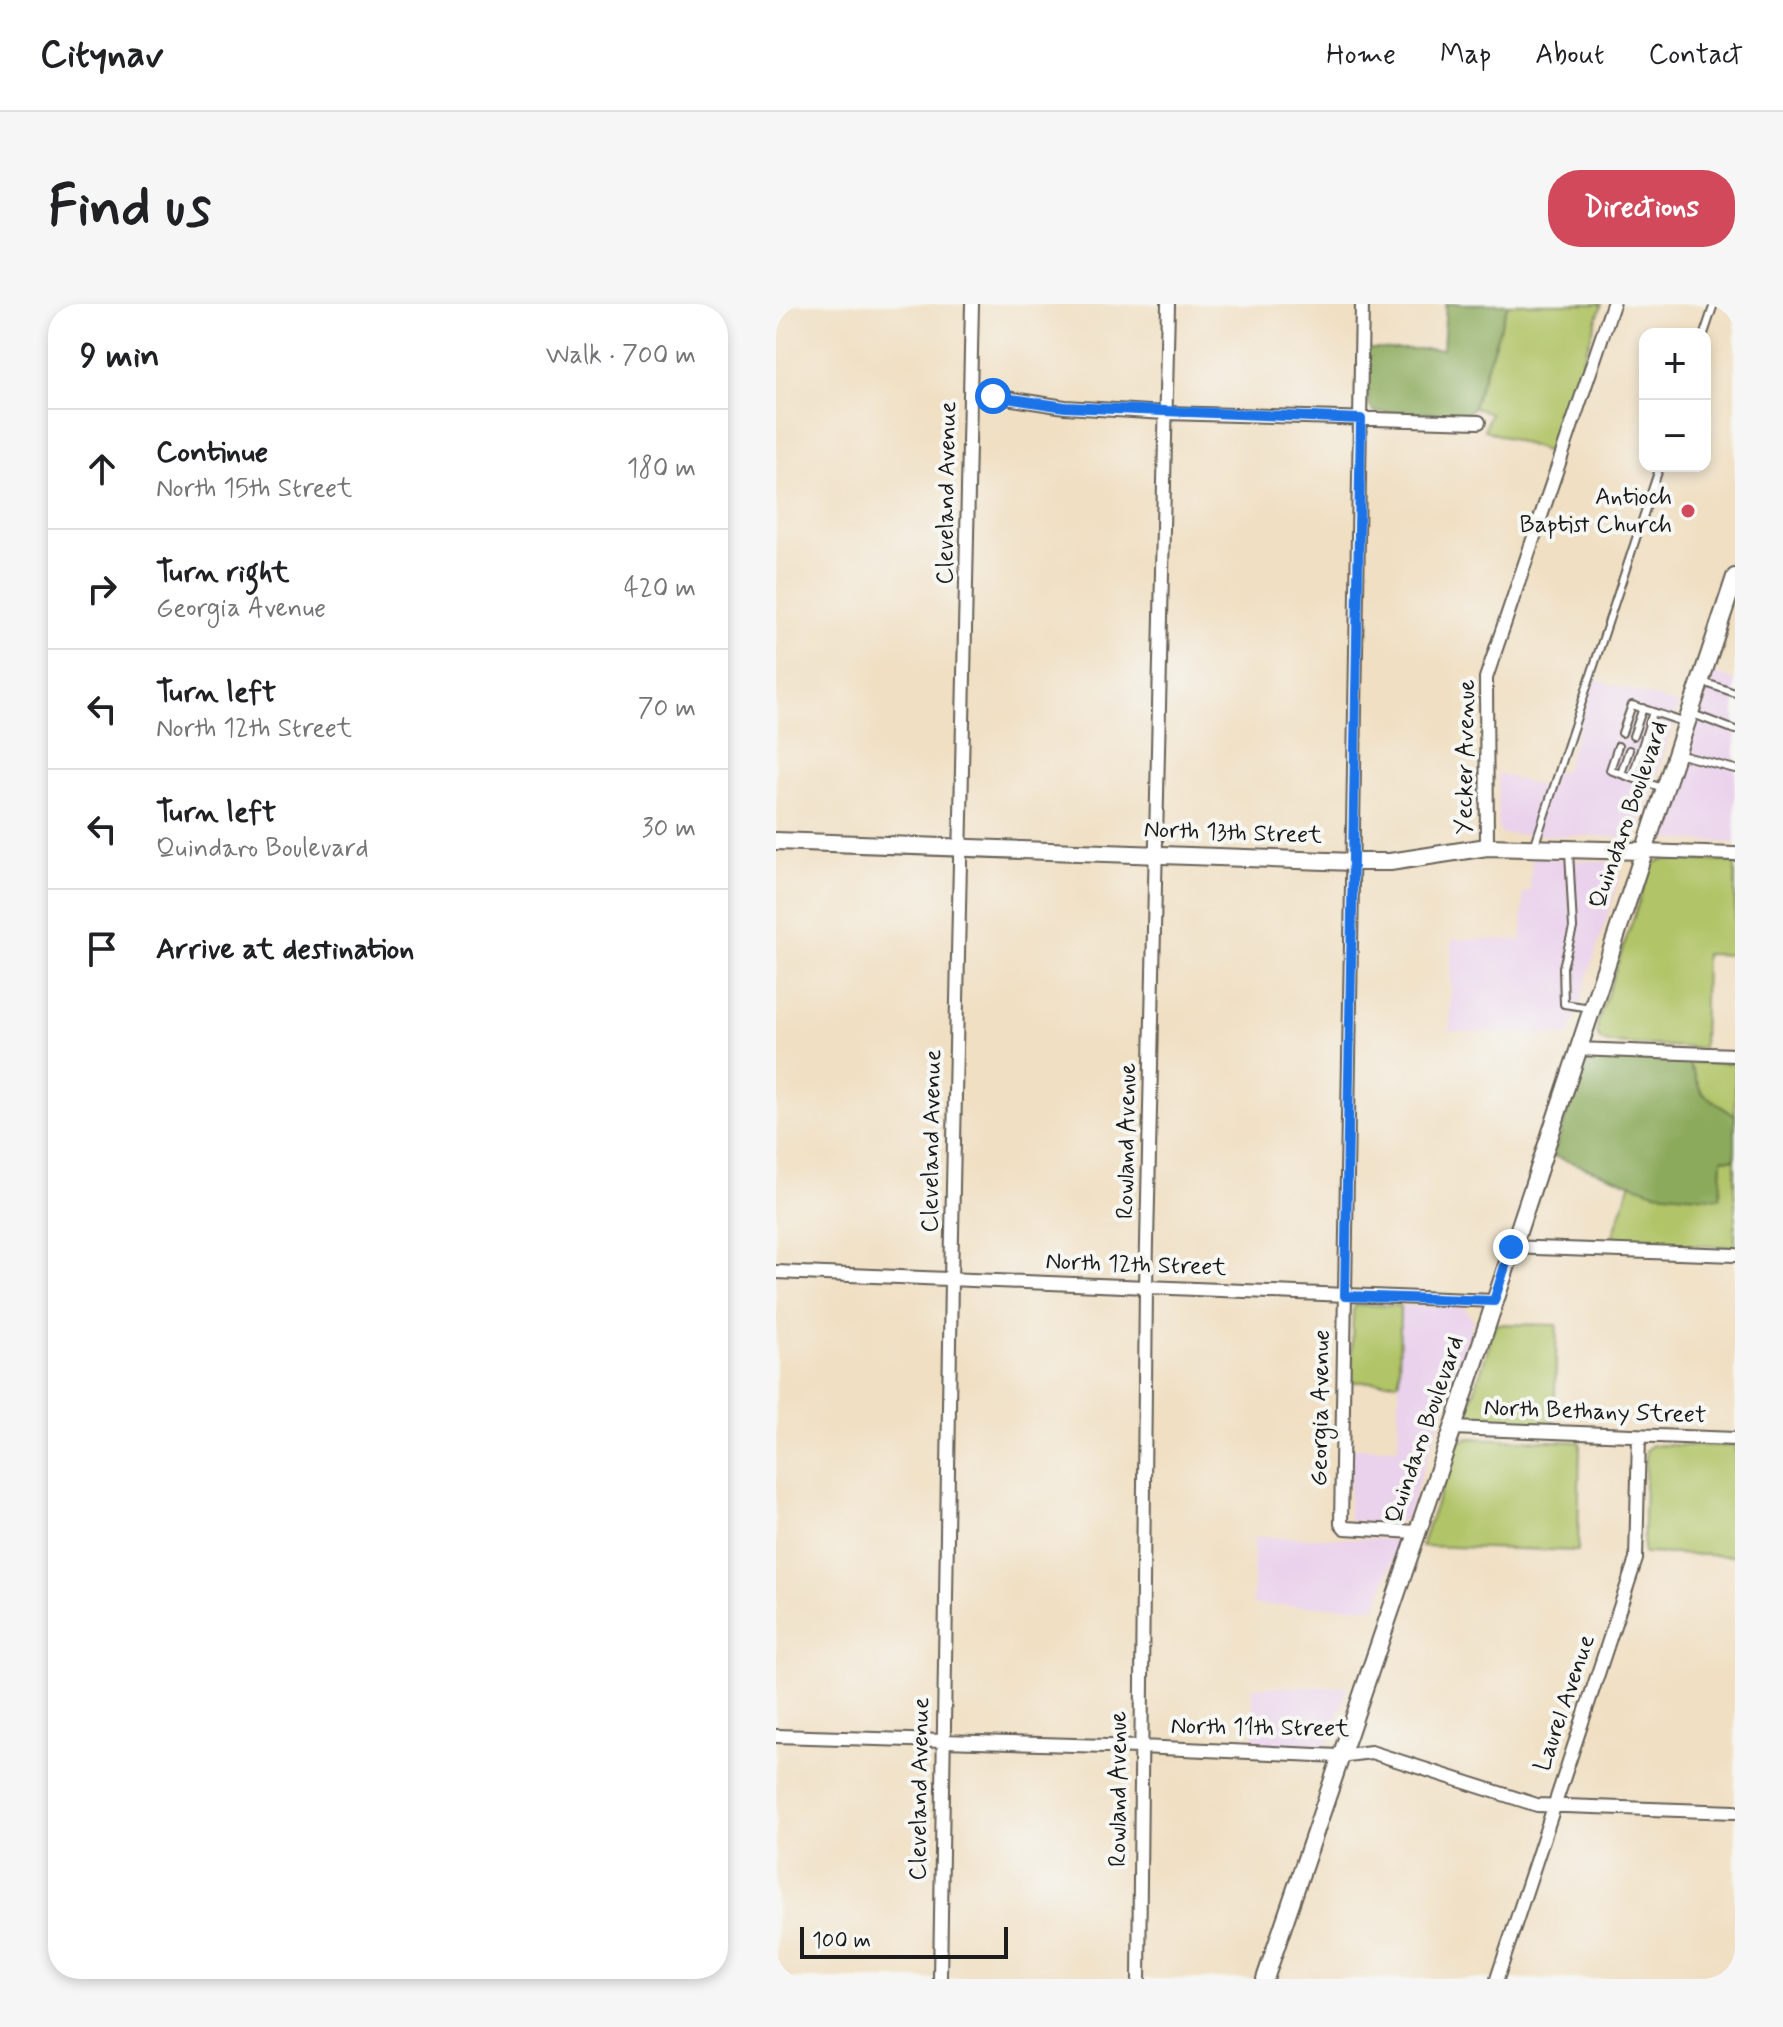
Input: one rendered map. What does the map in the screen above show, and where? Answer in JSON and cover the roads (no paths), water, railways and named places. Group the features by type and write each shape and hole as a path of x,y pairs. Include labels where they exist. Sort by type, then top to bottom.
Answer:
{"main road":[{"name":"Quindaro Boulevard","path":"1265,1979 1453,1428 1735,577"},
{"name":"North 13th Street","path":"776,841 1354,862 1390,862 1487,847 1643,851"}],"street":[{"name":"Cleveland Avenue","path":"940,1979 972,304"},
{"name":"Rowland Avenue","path":"1139,1979 1146,1287 1168,304"},
{"name":"Georgia Avenue","path":"1362,304 1341,1523 1345,1528 1416,1532"},
{"name":"Yecker Avenue","path":"1487,847 1486,678 1613,304"},
{"path":"971,396 1014,398 1065,407 1166,413 1479,422"},
{"name":"North 13th Street","path":"1643,851 1735,854"},
{"path":"1577,1049 1735,1055"},
{"path":"1511,1247 1735,1255"},
{"name":"North 12th Street","path":"776,1272 1494,1301"},
{"name":"North Bethany Street","path":"1453,1428 1735,1439"},
{"name":"Laurel Avenue","path":"1497,1979 1636,1559 1639,1436"},
{"name":"North 11th Street","path":"776,1736 1339,1756 1371,1752 1537,1805 1735,1812"}],"lane":[{"path":"1706,328 1714,304"},
{"path":"1534,847 1658,472"},
{"path":"1700,680 1735,693"},
{"path":"1622,733 1632,705 1735,730"},
{"path":"1633,736 1643,708"},
{"path":"1632,778 1653,712"},
{"path":"1618,746 1610,770 1664,788"},
{"path":"1621,774 1629,750"},
{"path":"1676,753 1735,769"},
{"path":"1569,848 1573,928 1563,967 1564,1004 1591,1008"}],"place":[{"name":"Antioch Baptist Church","path":"1688,511"}]}
